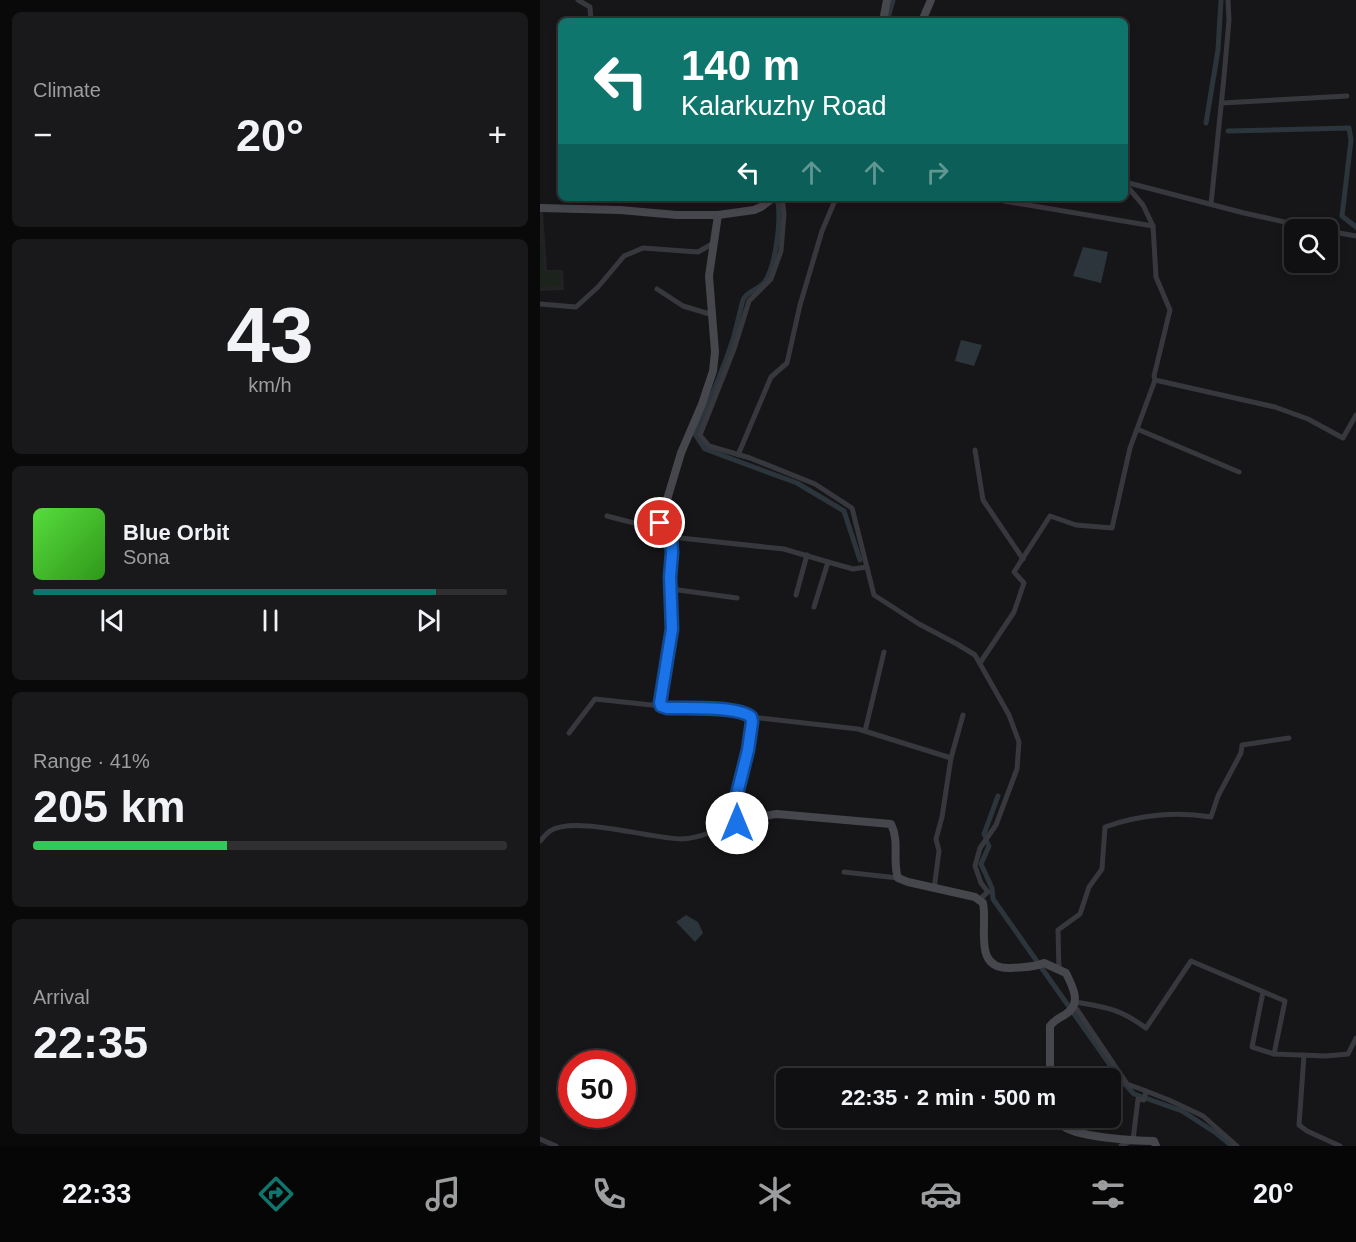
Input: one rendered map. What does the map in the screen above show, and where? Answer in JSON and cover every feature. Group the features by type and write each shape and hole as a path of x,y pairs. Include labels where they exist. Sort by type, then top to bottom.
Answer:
{"main road":[{"path":"884,18 887,0"},
{"path":"923,18 931,0"},
{"path":"540,208 718,215 754,210 768,201"},
{"path":"718,215 709,276 715,352 712,371 702,404 681,453 660,523 661,530 671,537 672,629 660,700 661,706 712,708 744,712 751,717 748,750 732,814 734,821 740,823 777,814 891,824 897,842 895,868 898,878 980,899 984,908 985,952 987,958 996,967 1035,967 1044,963 1066,973 1075,993 1073,1006 1050,1026 1050,1068"},
{"path":"1067,1128 1121,1143 1133,1140 1154,1140 1156,1146"}],"street":[{"path":"578,0 590,7 591,18"},
{"path":"1211,204 1229,20 1228,0"},
{"path":"1222,103 1347,96"},
{"path":"1128,184 1284,221"},
{"path":"980,663 1014,612 1024,583 1014,572 1050,516 1076,525 1112,528 1130,448 1155,380 1154,376 1170,310 1156,277 1153,226 1143,205 1128,187"},
{"path":"782,201 784,214 781,252 771,279 749,301 734,349 700,435 710,446 815,484 852,508 874,595 919,624 975,655 980,663 1009,715 1019,742 1017,769 1005,803 996,825 980,848 975,866 981,883 988,892 980,899"},
{"path":"738,455 771,377 787,363 800,305 822,231 835,201"},
{"path":"1004,201 1153,226"},
{"path":"1338,233 1356,236"},
{"path":"540,304 576,306 598,287 624,256 643,248 698,252 712,244"},
{"path":"657,290 683,306 712,315"},
{"path":"1155,380 1275,407 1308,418 1343,438 1356,415"},
{"path":"1137,429 1239,472"},
{"path":"975,450 983,500 1023,559"},
{"path":"607,516 661,530"},
{"path":"671,537 784,549 853,569 867,567"},
{"path":"796,595 807,555"},
{"path":"814,607 828,562"},
{"path":"671,589 737,598"},
{"path":"865,731 884,652"},
{"path":"569,733 595,699 661,706"},
{"path":"934,889 939,851 936,839 942,817 951,758 963,715"},
{"path":"751,717 865,731 951,758"},
{"path":"1059,971 1058,930 1080,914 1089,887 1102,869 1106,827 1137,818 1194,814 1211,817 1218,796 1241,753 1242,745 1289,738"},
{"path":"540,841 550,831 572,827 617,830 661,838 694,837 713,832 734,821"},
{"path":"844,872 898,878"},
{"path":"1073,1006 1110,1008 1128,1014 1146,1028 1191,961 1285,1001 1274,1054"},
{"path":"1263,992 1252,1047 1274,1054 1326,1056 1348,1054 1356,1038"},
{"path":"1073,1006 1127,1084 1146,1094 1169,1100 1203,1116 1237,1146"},
{"path":"1304,1055 1299,1125 1340,1146"},
{"path":"1133,1140 1138,1099 1146,1094"},
{"path":"540,1139 556,1146"}],"shaded area":[{"path":"543,211 547,270 563,270 564,290 540,291 540,212"},
{"path":"540,243 543,247 544,271 561,271 561,286 540,287"},
{"path":"1083,247 1108,252 1101,283 1073,276"},
{"path":"961,340 982,345 974,366 955,361"},
{"path":"686,915 698,922 703,933 695,942 676,922"}],"waterway":[{"path":"888,18 893,0"},
{"path":"1206,123 1218,50 1221,0"},
{"path":"1228,131 1349,128 1351,140 1342,216 1356,227"},
{"path":"777,201 779,217 772,266 764,283 743,300 726,361 695,434 705,449 797,483 844,511 860,560"},
{"path":"985,836 998,796"},
{"path":"987,842 989,846 981,864 992,888 993,899 1120,1079 1134,1094 1182,1111 1232,1146"}],"route":[{"path":"660,523 661,530 671,537 672,629 660,703 661,706 667,708 712,708 744,712 751,717 748,750 732,814 732,818 737,823"}]}
